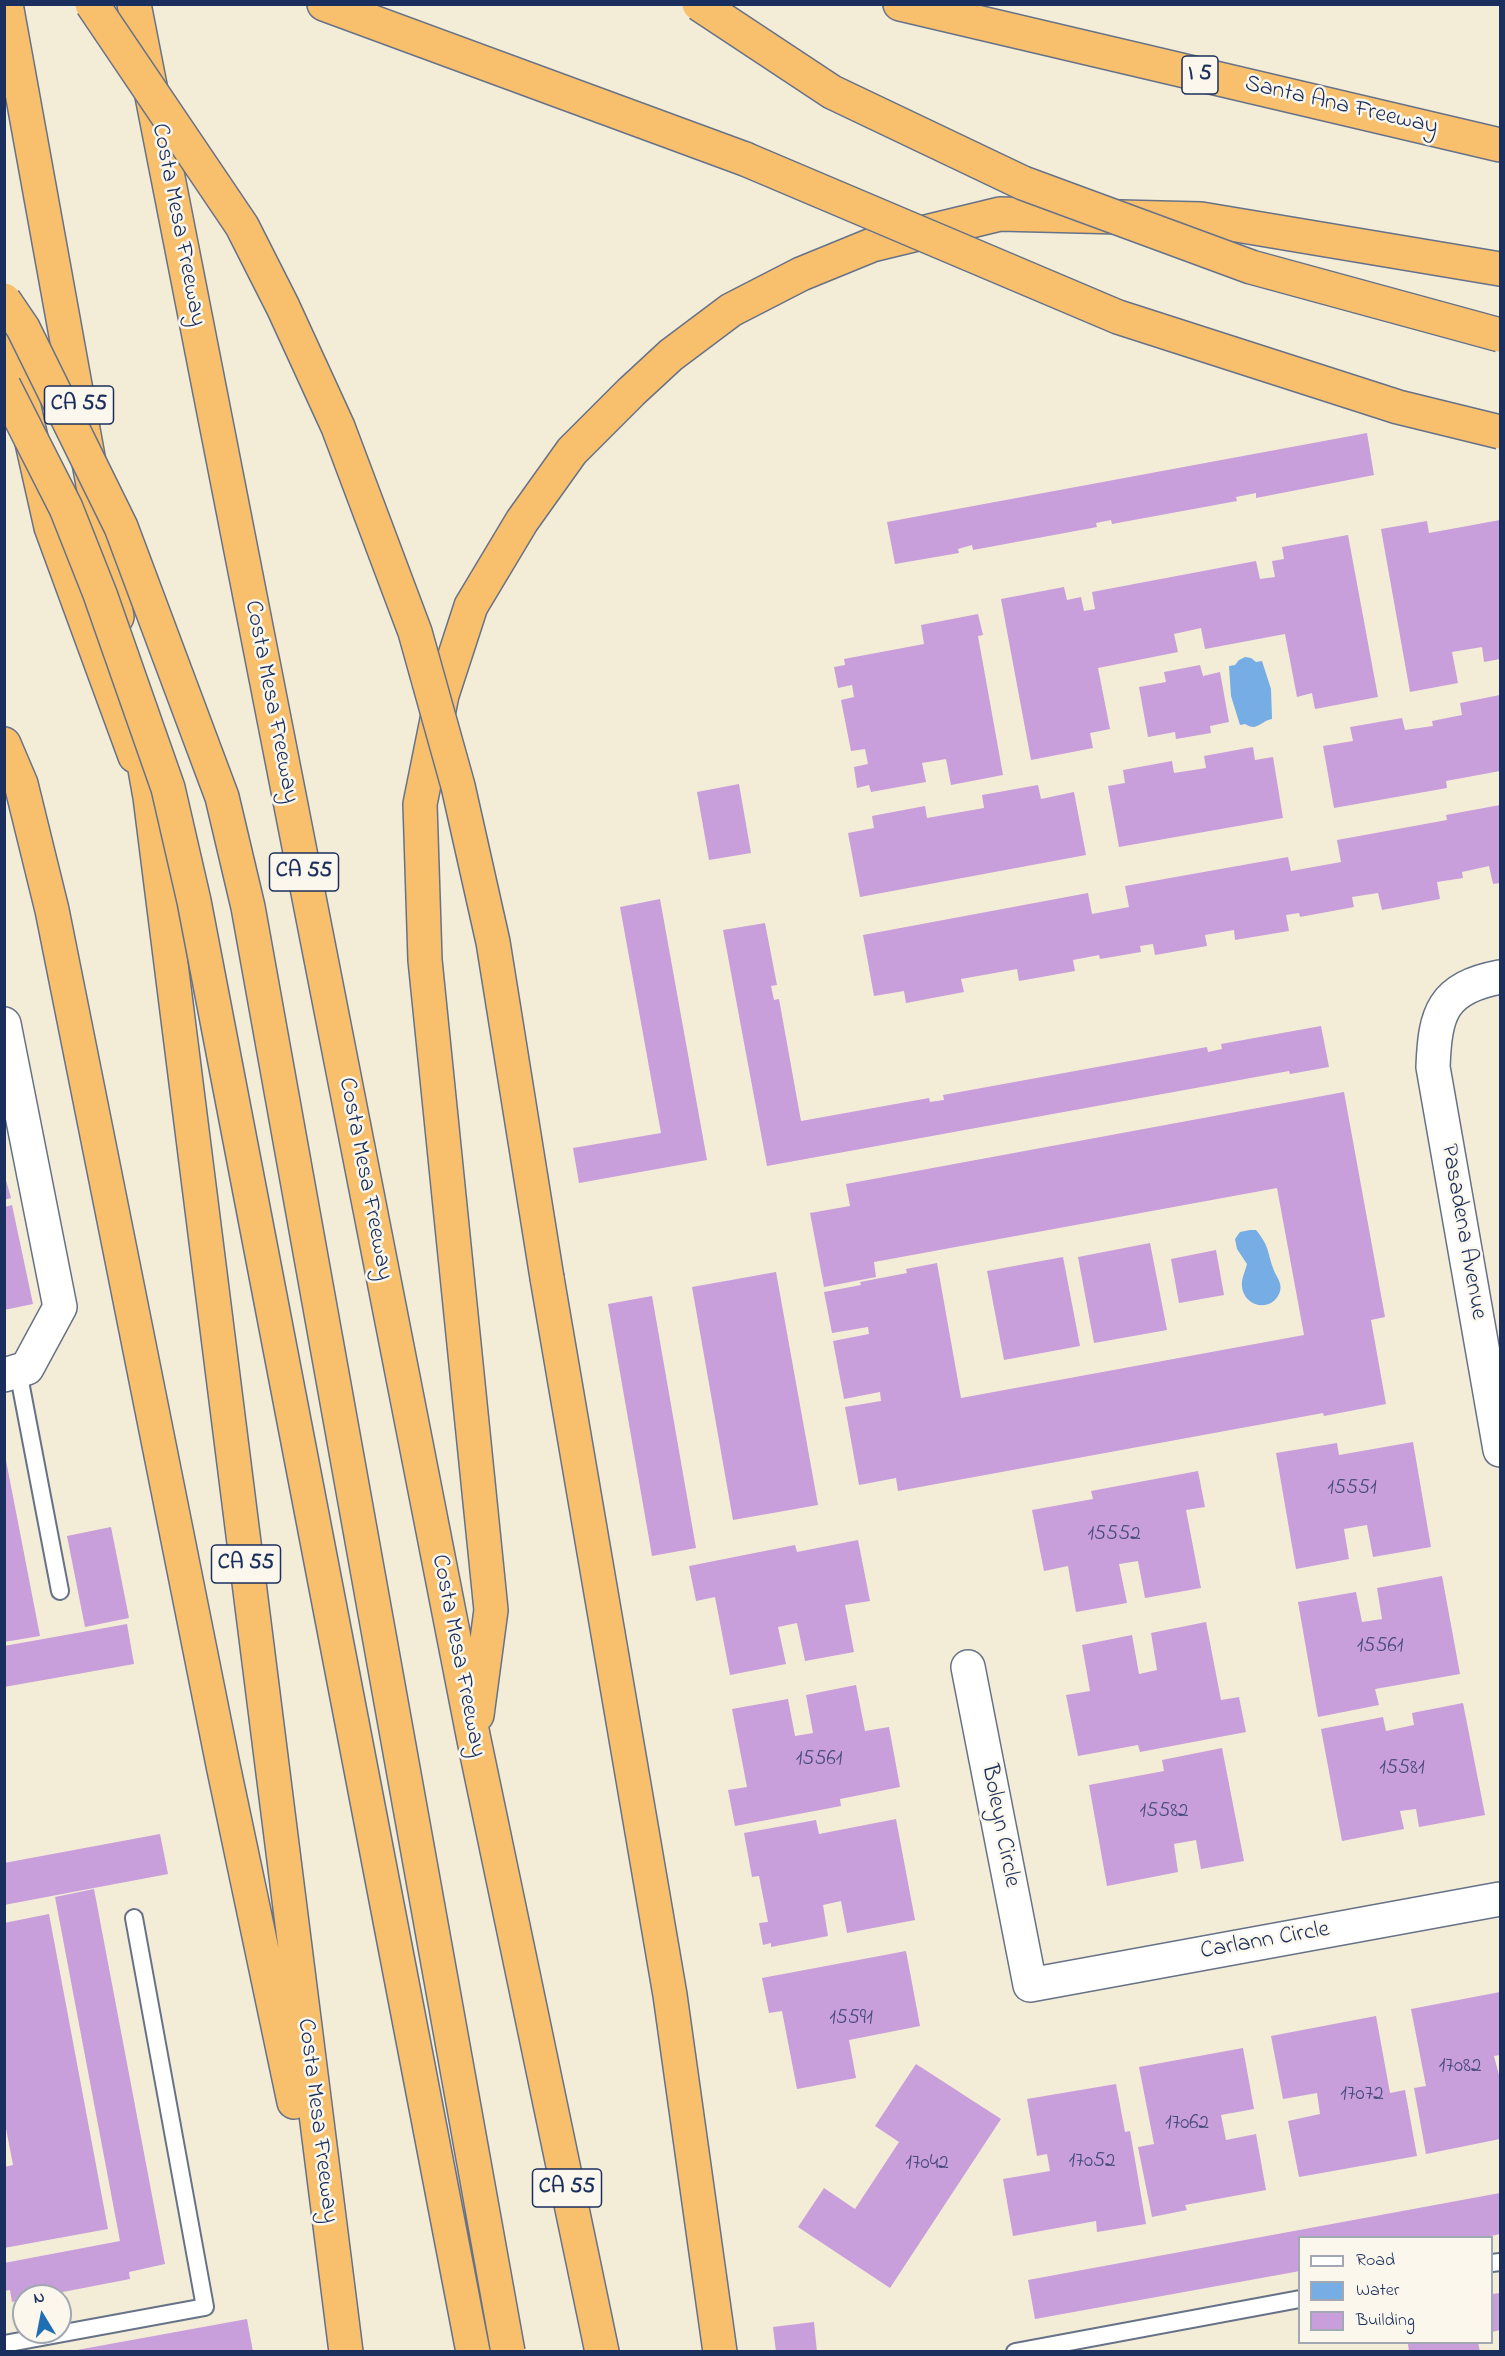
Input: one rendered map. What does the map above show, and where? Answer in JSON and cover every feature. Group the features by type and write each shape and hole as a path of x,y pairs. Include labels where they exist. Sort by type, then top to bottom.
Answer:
{"highway":[{"name":"Costa Mesa Freeway","path":"6,4 150,797 344,2341"},
{"path":"92,4 242,226 283,307 339,427 415,632 458,786 493,942 547,1278 670,1995 720,2352"},
{"name":"Costa Mesa Freeway","path":"134,4 474,1740 602,2352"},
{"path":"699,4 832,92 1023,183 1251,267 1500,335"},
{"name":"Santa Ana Freeway","path":"900,4 1500,145"},
{"path":"338,9 745,159 1118,317 1398,407 1500,432"},
{"path":"474,1740 491,1610 424,960 420,804 442,695 471,606 522,521 572,451 672,355 731,309 801,274 872,245 1000,214 1201,219 1500,269"},
{"path":"4,300 23,328 121,527 184,692 225,808 248,907 508,2352"},
{"path":"4,318 51,527 150,797"},
{"path":"4,386 66,508 100,594 168,788 194,901 473,2352"},
{"path":"4,744 21,784 52,910 220,1754 344,2341"}],"street":[{"name":"Pasadena Avenue","path":"1500,977 1463,989 1448,1002 1440,1014 1434,1036 1433,1067 1500,1450"},
{"path":"4,1024 60,1307 27,1368 11,1373"},
{"name":"Boleyn Circle","path":"968,1667 1030,1985"},
{"name":"Carlann Circle","path":"1030,1985 1500,1899"}],"lane":[{"path":"11,1373 60,1591"},
{"path":"4,2344 205,2307 134,1918"},
{"path":"1015,2352 1298,2299"}],"water":[{"path":"1245,657 1256,662 1262,661 1271,689 1272,719 1253,727 1240,725 1231,696 1229,666 1235,665"},
{"path":"1256,1230 1263,1240 1280,1284 1279,1294 1270,1304 1252,1303 1247,1299 1242,1287 1247,1264 1237,1249 1235,1239 1240,1232"}],"building":[{"path":"1367,433 1374,475 1256,498 1256,493 1236,497 1237,501 1112,524 1111,520 1096,523 1097,527 973,550 972,545 958,549 959,553 895,564 887,522"},
{"path":"1500,520 1500,659 1484,662 1482,647 1452,652 1458,683 1410,692 1381,529 1427,521 1429,533"},
{"path":"1348,535 1378,697 1315,709 1312,693 1297,697 1285,634 1205,649 1201,628 1174,634 1178,652 1098,668 1110,729 1090,733 1093,748 1031,760 1001,599 1064,587 1067,600 1081,597 1084,611 1095,609 1092,592 1256,561 1260,579 1275,577 1272,561 1284,559 1282,547"},
{"path":"978,614 983,635 978,636 1003,775 951,785 946,759 922,763 926,782 871,792 869,785 857,788 854,767 868,764 865,749 851,751 841,700 854,697 852,685 838,688 834,667 845,665 844,659 924,644 921,625"},
{"path":"1200,665 1203,676 1220,672 1229,722 1210,726 1211,733 1176,739 1175,732 1148,737 1139,687 1166,682 1164,672"},
{"path":"1500,695 1500,771 1446,781 1447,788 1334,808 1323,746 1353,741 1350,727 1402,718 1405,730 1433,726 1432,721 1462,715 1460,703"},
{"path":"1253,747 1255,760 1273,757 1283,818 1119,847 1108,786 1125,783 1123,770 1172,761 1174,773 1206,768 1204,756"},
{"path":"739,784 751,853 709,860 697,792"},
{"path":"1038,785 1041,799 1074,792 1086,855 860,897 848,833 874,828 872,816 925,806 927,818 984,808 982,795"},
{"path":"1500,805 1500,883 1493,884 1489,866 1462,872 1463,878 1437,882 1440,899 1382,910 1378,893 1352,897 1354,907 1300,917 1299,913 1286,915 1289,931 1235,940 1234,930 1205,935 1207,946 1155,955 1153,944 1140,946 1141,952 1100,959 1099,955 1073,960 1075,971 1019,981 1017,969 961,979 964,992 906,1003 904,991 874,996 863,935 1088,893 1092,914 1129,907 1125,886 1288,857 1291,871 1341,862 1337,840 1447,820 1446,815"},
{"path":"660,899 707,1160 579,1183 573,1148 661,1133 620,907"},
{"path":"765,923 777,985 771,986 774,1000 779,999 801,1121 929,1098 930,1102 944,1100 943,1095 1207,1047 1208,1052 1222,1049 1221,1044 1321,1026 1329,1067 1290,1074 1289,1071 767,1166 723,930"},
{"path":"1344,1092 1385,1317 1371,1320 1386,1404 1324,1416 1323,1413 898,1491 896,1478 859,1485 845,1407 881,1401 880,1392 844,1399 833,1341 869,1334 868,1327 832,1333 824,1292 861,1285 860,1282 907,1273 906,1269 937,1263 961,1398 1304,1335 1277,1188 874,1262 876,1277 824,1287 810,1213 850,1206 846,1184"},
{"path":"4,1173 11,1198 4,1200"},
{"path":"12,1205 33,1304 4,1310 4,1207"},
{"path":"1150,1243 1167,1330 1094,1343 1078,1257"},
{"path":"1216,1250 1224,1295 1179,1303 1171,1259"},
{"path":"1063,1257 1080,1346 1004,1360 987,1271"},
{"path":"776,1272 818,1505 733,1520 692,1287"},
{"path":"652,1296 696,1548 652,1556 608,1304"},
{"path":"1413,1442 1431,1547 1373,1557 1367,1525 1344,1529 1349,1559 1296,1569 1276,1453 1337,1443 1339,1455"},
{"path":"4,1450 40,1636 4,1642"},
{"path":"1198,1471 1205,1507 1186,1510 1201,1588 1145,1598 1138,1561 1119,1564 1127,1603 1076,1612 1068,1566 1044,1571 1032,1510 1093,1499 1091,1491"},
{"path":"111,1527 129,1618 85,1627 67,1536"},
{"path":"858,1540 870,1601 845,1605 854,1652 805,1661 797,1623 778,1627 786,1664 730,1675 715,1597 696,1601 689,1566 795,1545 797,1552"},
{"path":"1442,1576 1460,1674 1375,1689 1379,1705 1318,1717 1298,1602 1356,1592 1362,1622 1382,1619 1377,1588"},
{"path":"1206,1622 1221,1700 1239,1697 1246,1732 1140,1752 1138,1745 1078,1756 1066,1695 1090,1691 1082,1645 1132,1635 1139,1674 1157,1670 1151,1633"},
{"path":"127,1624 134,1664 4,1687 4,1646"},
{"path":"856,1685 865,1731 889,1727 900,1787 840,1799 841,1806 735,1826 728,1790 747,1787 732,1709 788,1699 795,1736 813,1733 806,1695"},
{"path":"1463,1703 1485,1815 1419,1827 1416,1809 1400,1811 1404,1829 1342,1841 1321,1729 1383,1717 1386,1731 1414,1725 1412,1713"},
{"path":"1222,1748 1244,1861 1201,1869 1196,1840 1174,1844 1178,1872 1107,1886 1089,1785 1164,1771 1162,1760"},
{"path":"896,1819 915,1920 847,1933 841,1901 823,1905 828,1936 771,1947 771,1943 763,1945 759,1923 768,1922 759,1876 752,1877 744,1833 816,1820 819,1834"},
{"path":"160,1834 168,1874 4,1905 4,1863"},
{"path":"94,1889 165,2264 129,2272 130,2279 72,2290 72,2284 12,2284 12,2302 10,2290 4,2291 4,2263 120,2241 55,1897"},
{"path":"49,1914 108,2229 4,2248 4,2167 13,2165 4,2118 4,1923"},
{"path":"906,1951 920,2026 849,2040 856,2078 797,2089 782,2011 769,2013 762,1978"},
{"path":"1500,1992 1500,2055 1494,2056 1500,2079 1500,2139 1426,2154 1414,2088 1426,2086 1411,2009"},
{"path":"1376,2016 1390,2093 1405,2090 1417,2156 1299,2177 1288,2121 1320,2114 1317,2093 1283,2099 1271,2036"},
{"path":"1243,2048 1254,2109 1221,2115 1226,2140 1256,2134 1266,2190 1185,2205 1187,2210 1152,2217 1138,2147 1154,2144 1139,2067"},
{"path":"916,2064 1001,2119 890,2288 798,2227 824,2188 855,2209 899,2142 875,2126"},
{"path":"1116,2084 1125,2132 1130,2131 1146,2224 1097,2232 1096,2221 1013,2236 1003,2179 1050,2171 1047,2154 1037,2156 1027,2099"},
{"path":"1500,2193 1500,2234 1491,2236 1298,2236 1298,2271 1035,2319 1028,2280"},
{"path":"1500,2293 1500,2330 1493,2332 1493,2294"},
{"path":"247,2319 253,2352 77,2352 77,2350"},
{"path":"814,2322 817,2352 776,2352 773,2327"},
{"path":"1408,2344 1478,2344 1480,2352 1409,2352"}]}
